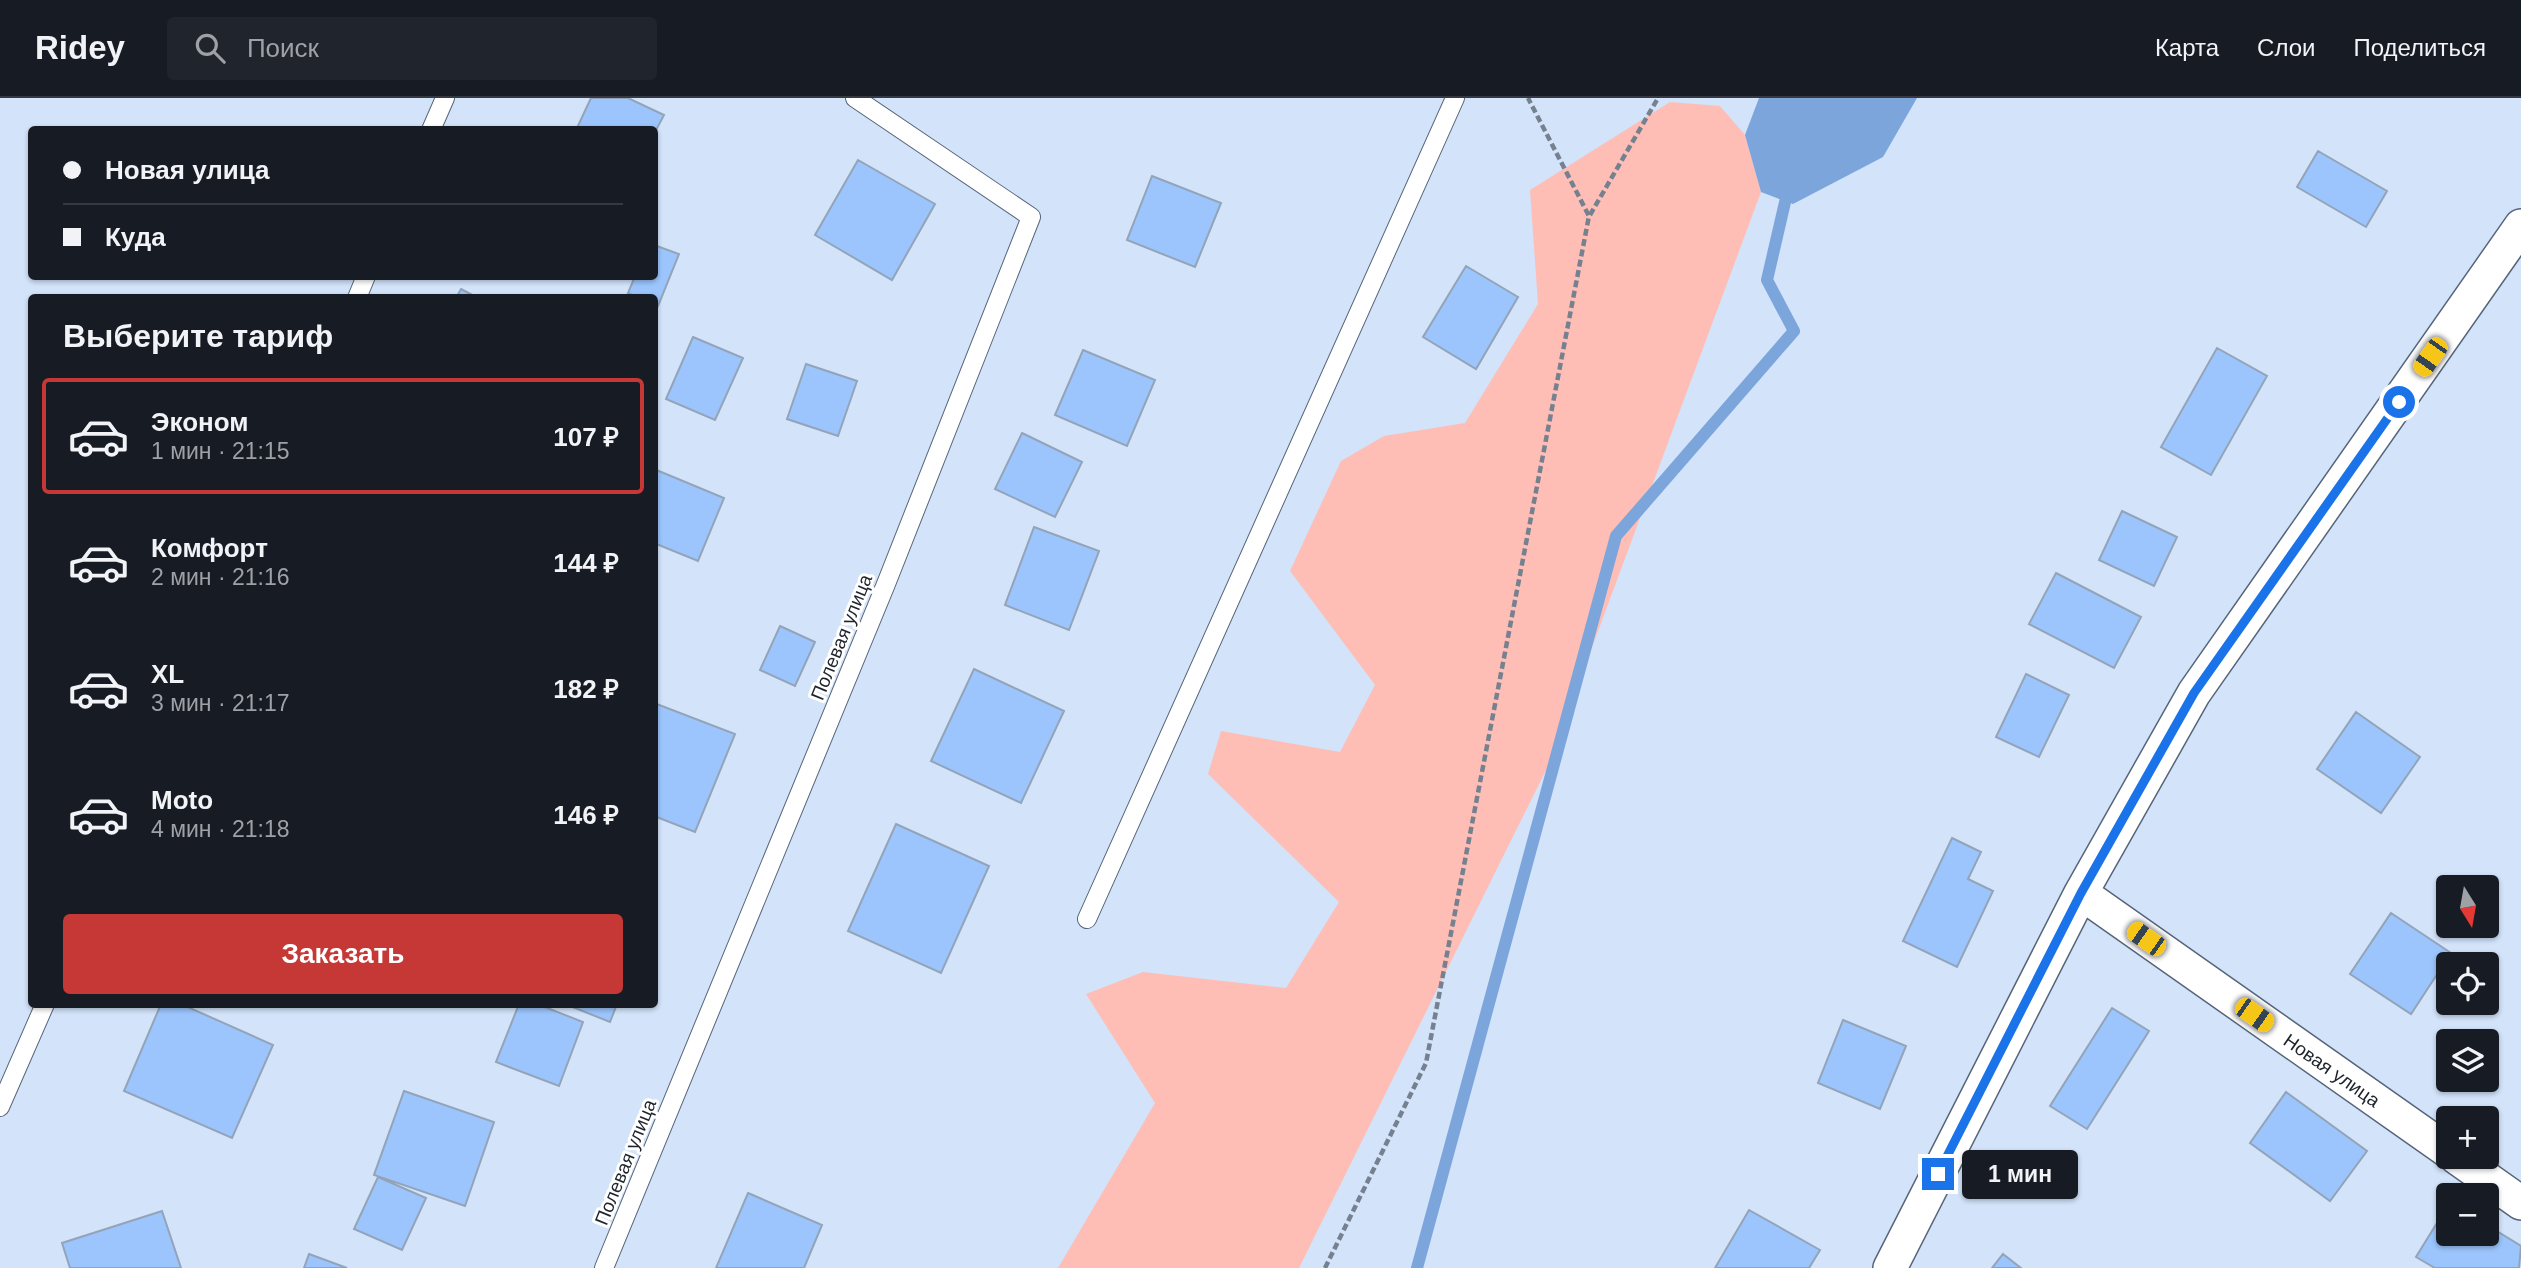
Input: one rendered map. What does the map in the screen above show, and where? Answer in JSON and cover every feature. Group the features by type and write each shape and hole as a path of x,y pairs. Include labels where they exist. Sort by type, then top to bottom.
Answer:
{"street":[{"path":"1890,1268 2081,893 2194,693 2519,232"},
{"name":"Новая улица","path":"2081,893 2436,1144"},
{"path":"2473,1169 2521,1203"}],"lane":[{"path":"433,126 445,98"},
{"name":"Полевая улица","path":"604,1268 880,597 1031,217 855,98"},
{"path":"1087,919 1455,98"},
{"path":"0,1107 43,1008"}],"path":[{"path":"1528,98 1589,216"},
{"path":"1325,1268 1426,1063 1589,216 1658,98"}],"shaded area":[{"path":"1670,102 1720,106 1745,135 1761,192 1548,766 1299,1268 1058,1268 1155,1103 1086,994 1143,972 1286,988 1339,902 1208,774 1221,731 1340,752 1375,685 1290,571 1341,461 1384,436 1465,423 1538,304 1530,190"}],"water":[{"path":"1759,98 1917,98 1883,157 1793,204 1761,192 1745,135"}],"building":[{"path":"591,98 628,98 664,115 658,126 578,126"},
{"path":"2318,151 2387,191 2366,227 2297,187"},
{"path":"858,160 935,204 892,280 815,235"},
{"path":"1152,176 1221,203 1195,267 1127,240"},
{"path":"658,246 679,254 658,306 658,294 628,293 633,280 658,280"},
{"path":"1466,266 1518,297 1476,369 1423,337"},
{"path":"693,337 743,358 715,420 666,399"},
{"path":"2217,348 2267,376 2211,475 2161,447"},
{"path":"1083,350 1155,380 1127,446 1055,415"},
{"path":"806,364 857,381 838,436 787,419"},
{"path":"1022,433 1082,462 1055,517 995,489"},
{"path":"658,471 724,498 698,561 658,545"},
{"path":"2122,511 2177,537 2154,586 2099,560"},
{"path":"1034,527 1099,551 1069,630 1005,605"},
{"path":"2056,573 2141,617 2114,668 2029,624"},
{"path":"780,626 815,642 795,686 760,670"},
{"path":"974,669 1064,711 1021,803 931,761"},
{"path":"2026,674 2069,695 2039,757 1996,737"},
{"path":"658,705 735,734 695,832 658,818"},
{"path":"2356,712 2420,757 2381,813 2317,769"},
{"path":"896,824 989,866 941,973 848,931"},
{"path":"1952,838 1981,852 1968,879 1993,891 1957,967 1903,941"},
{"path":"2391,913 2450,952 2436,952 2436,976 2411,1014 2350,974"},
{"path":"159,1008 190,1008 273,1045 232,1138 124,1091"},
{"path":"517,1008 547,1008 583,1022 559,1086 496,1062"},
{"path":"575,1008 615,1008 610,1022"},
{"path":"2112,1008 2149,1031 2087,1129 2050,1106"},
{"path":"1843,1020 1906,1046 1880,1109 1818,1083"},
{"path":"404,1091 494,1122 465,1206 374,1175"},
{"path":"2286,1092 2367,1151 2330,1201 2250,1143"},
{"path":"378,1177 426,1198 402,1250 354,1229"},
{"path":"748,1193 822,1225 804,1268 716,1268"},
{"path":"1749,1210 1820,1250 1809,1268 1715,1268"},
{"path":"162,1211 181,1268 70,1268 62,1243"},
{"path":"2436,1224 2436,1246 2499,1246 2499,1232 2521,1246 2519,1268 2435,1268 2416,1257"},
{"path":"309,1254 347,1268 304,1268"},
{"path":"2003,1254 2021,1268 1992,1268"}],"waterway":[{"path":"1417,1268 1616,536 1794,331 1767,280 1789,185"}],"route":[{"path":"1938,1174 2081,893 2194,693 2399,402"}]}
